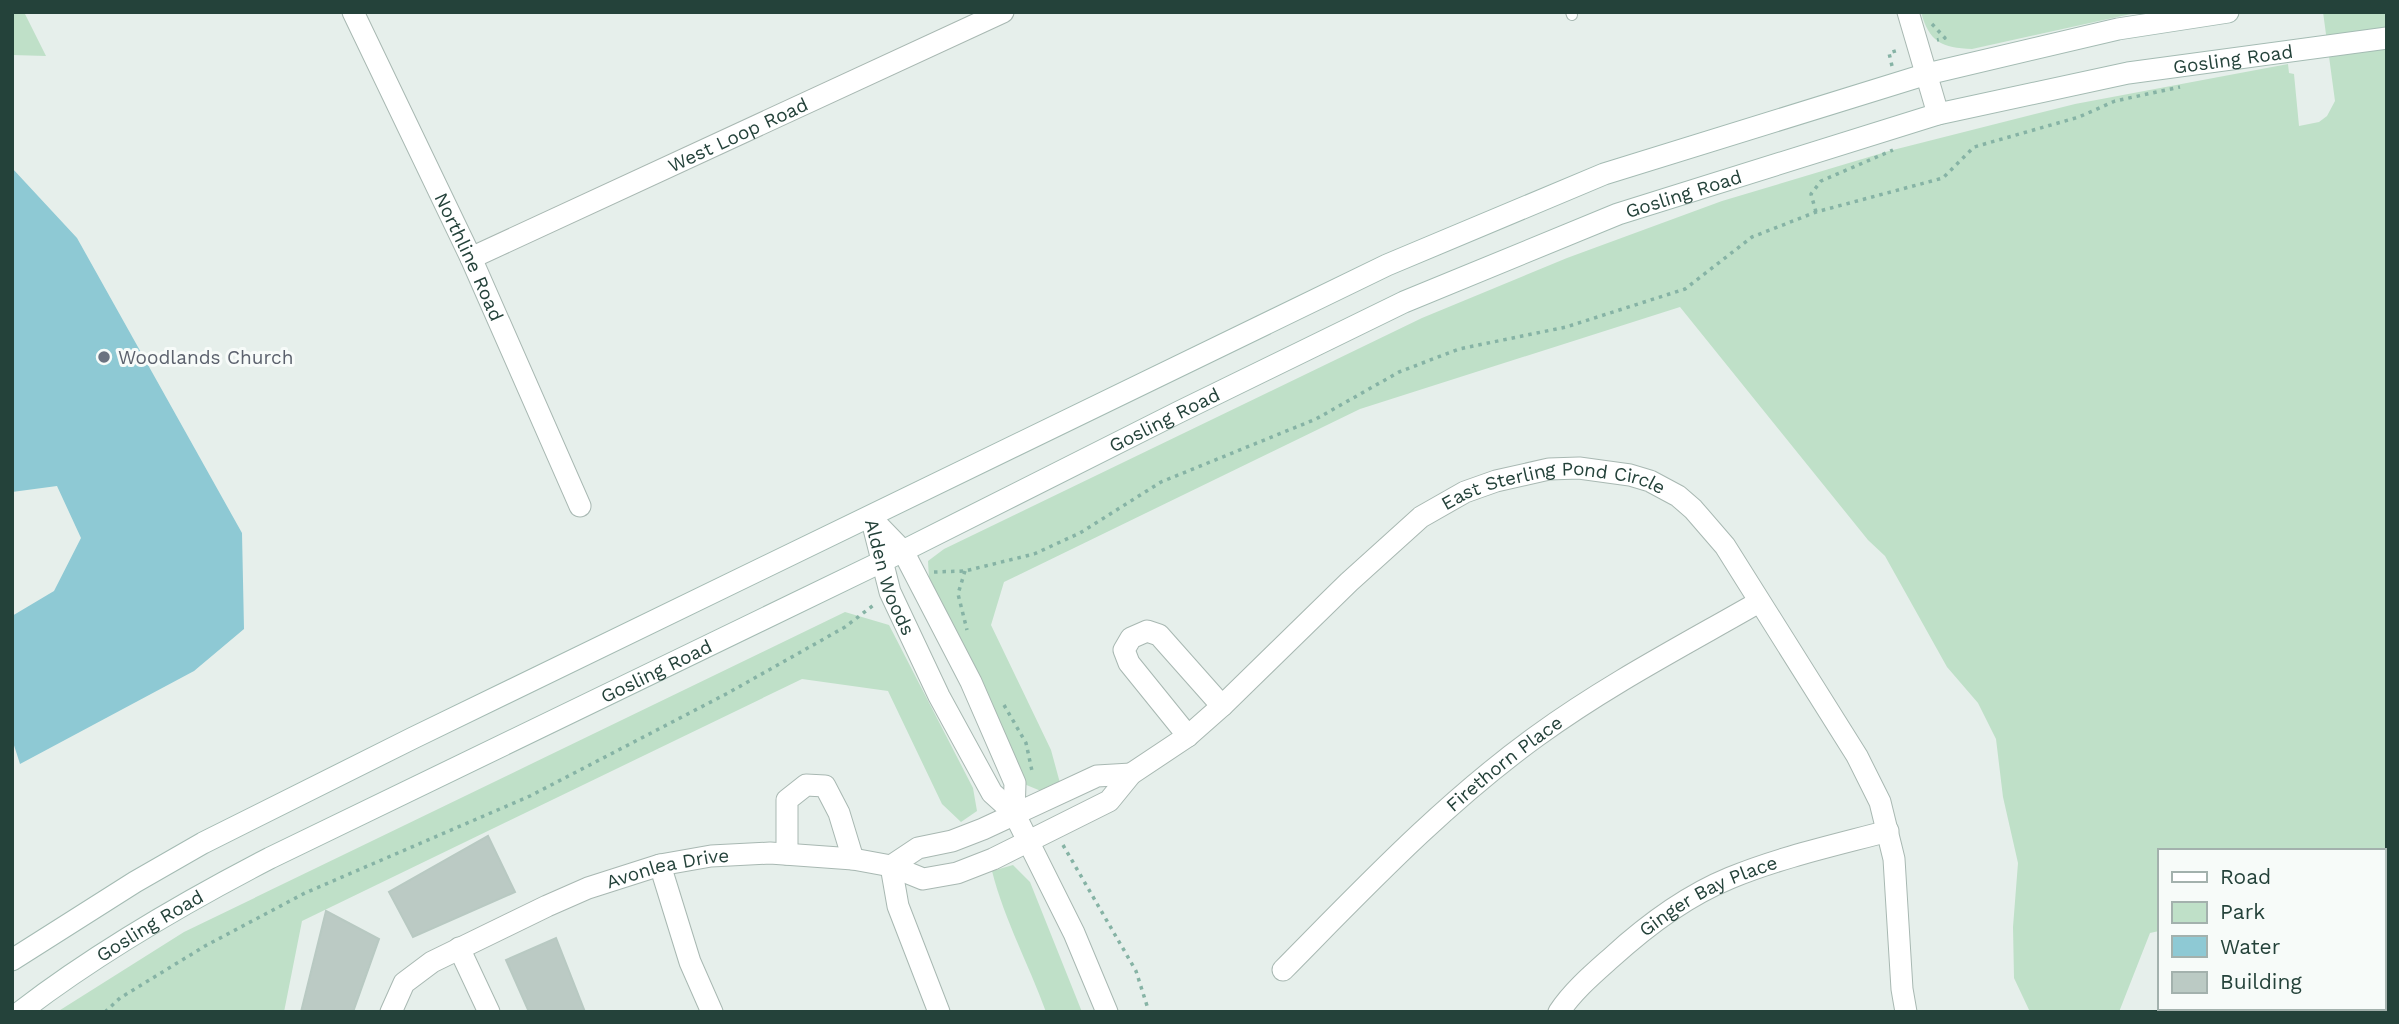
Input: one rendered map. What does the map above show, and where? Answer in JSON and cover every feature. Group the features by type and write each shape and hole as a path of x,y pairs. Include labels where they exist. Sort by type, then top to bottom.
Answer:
{"street":[{"name":"Northline Road","path":"353,12 471,258 580,506"},
{"name":"West Loop Road","path":"471,258 974,18 1003,12"},
{"path":"1908,12 1938,114"},
{"path":"12,960 135,882 203,844 413,738 1387,265 1604,174 1927,74 2118,29 2228,12"},
{"name":"Gosling Road","path":"20,1012 87,964 200,895 881,562 1404,302 1479,270 1618,214 1938,114 2128,73 2387,38"},
{"name":"East Sterling Pond Circle","path":"1028,841 1109,801 1131,774 1188,736 1223,706 1349,582 1413,523 1439,505 1465,492 1526,473 1579,468 1606,471 1650,481 1678,496 1725,546 1868,775 1888,831 1898,894 1902,989 1906,1012"},
{"name":"Alden Woods","path":"871,517 903,551 971,682 1015,783 1014,813"},
{"name":"Alden Woods","path":"871,517 890,593 939,696 992,793 1014,813 1074,933 1107,1012"},
{"name":"Firethorn Place","path":"1283,970 1445,809 1534,738 1595,697 1759,602"},
{"path":"1188,736 1129,663 1124,650 1131,638 1147,631 1158,635 1223,706"},
{"name":"East Sterling Pond Circle","path":"1014,813 1097,776 1131,774"},
{"path":"787,854 787,800 806,785 825,786 839,813 853,859"},
{"path":"939,1012 898,906 891,866 918,848 951,841 1014,813"},
{"name":"Ginger Bay Place","path":"1559,1012 1590,977 1637,934 1707,890 1764,865 1888,831"},
{"name":"Avonlea Drive","path":"391,1012 404,983 432,962 589,888 660,865 711,856 787,854 853,859 891,866 923,879 957,873 1028,841"},
{"path":"660,865 687,952 712,1012"},
{"path":"459,948 489,1012"}],"path":[{"path":"918,579 933,572 965,571 1034,554 1080,533 1161,482 1316,419 1399,372 1435,358 1459,349 1566,327 1685,289 1752,237 1816,212 1944,178 1975,147 2079,117 2139,94 2192,85"},
{"path":"105,1012 120,998 205,946 306,893 530,796 728,693 845,627 890,593"}],"green space":[{"path":"12,12 24,12 46,56 12,55"},
{"path":"1921,12 2140,12 1972,49 1952,47 1938,41 1928,30"},
{"path":"2323,12 2387,12 2387,1012 2242,1010 2385,1010 2385,849 2158,849 2158,931 2150,933 2119,1012 2030,1012 2014,978 2013,927 2018,863 2003,797 1996,739 1978,703 1947,667 1885,556 1868,540 1680,307 1360,409 1004,582 991,625 1051,750 1060,783 1041,791 1024,784 929,579 928,561 944,549 1422,318 1567,258 1722,201 1889,151 2075,104 2288,64 2289,73 2294,74 2299,126 2319,122 2327,116 2335,101"},
{"path":"845,612 889,625 973,788 977,811 961,822 942,804 888,691 802,679 302,921 284,1012 57,1012 184,932"},
{"path":"1013,865 1030,882 1082,1012 1046,1012 1003,907 992,871"}],"water":[{"path":"12,168 77,238 242,533 244,629 194,671 20,764 12,739 12,616 54,591 81,538 57,486 12,492"}],"building":[{"path":"488,836 515,892 413,937 389,892"},
{"path":"326,911 379,939 353,1012 301,1012"},
{"path":"556,938 585,1012 529,1012 506,960"}],"place":[{"name":"Woodlands Church","path":"104,357"}]}
